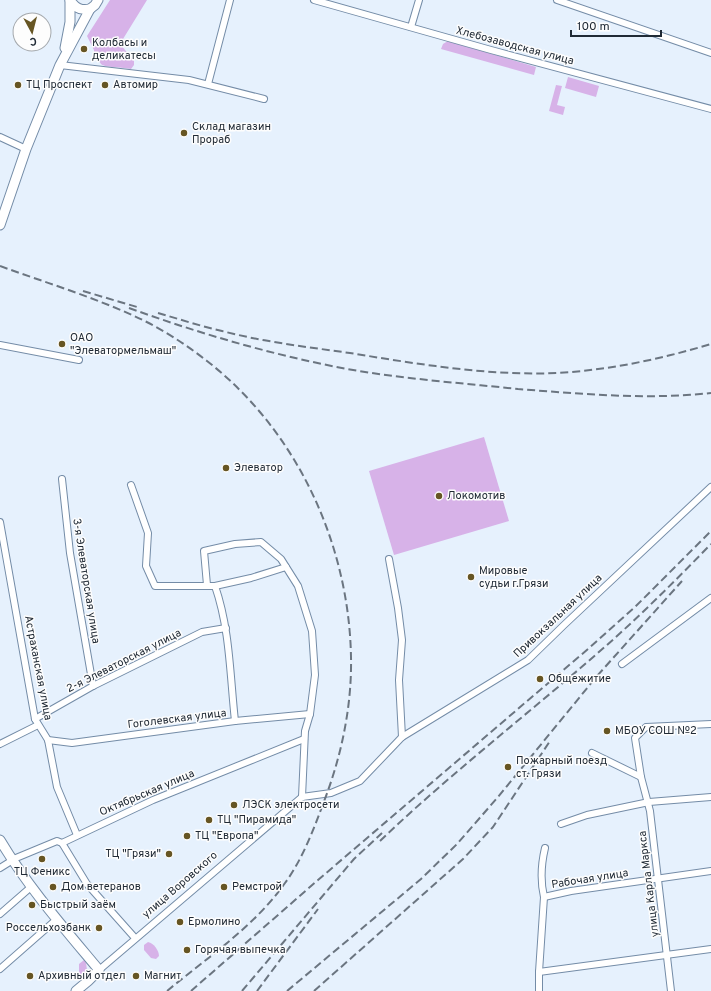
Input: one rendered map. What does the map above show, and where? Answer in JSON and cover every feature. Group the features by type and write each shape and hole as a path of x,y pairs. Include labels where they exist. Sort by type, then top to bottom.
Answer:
{"street":[{"path":"70,0 79,9 90,9"},
{"path":"61,61 70,22 70,0"},
{"path":"0,225 26,149 61,61 90,9 98,0"},
{"path":"208,84 230,0"},
{"name":"Хлебозаводская улица","path":"314,0 490,50 711,109"},
{"path":"411,27 419,0"},
{"path":"557,0 711,53"},
{"path":"61,61 185,79 264,98"},
{"path":"0,137 26,149"},
{"path":"0,345 79,360"},
{"name":"3-я Элеваторская улица","path":"62,479 70,553 93,686"},
{"path":"131,485 148,533 146,566 155,586 215,586 251,578 286,567"},
{"name":"Привокзальная улица","path":"302,797 331,793 360,781 402,737 528,660 711,486"},
{"name":"Астраханская улица","path":"0,522 37,722 48,740 57,787 77,835"},
{"path":"207,585 204,551 235,544 262,542 281,559 298,586 312,631 315,675 310,714 304,739 302,797"},
{"path":"388,559 398,608 402,640 399,680 402,737"},
{"path":"215,586 220,600 226,628 235,721"},
{"path":"622,664 711,598"},
{"name":"2-я Элеваторская улица","path":"0,744 93,686 202,632 226,628"},
{"name":"Гоголевская улица","path":"48,740 72,743 235,721 310,714"},
{"name":"улица Карла Маркса","path":"671,991 649,802 641,777 635,738 646,727 711,724"},
{"name":"Октябрьская улица","path":"0,868 12,860 57,841 62,842 153,800 304,739"},
{"path":"592,753 641,777"},
{"name":"улица Воровского","path":"76,991 135,938 302,797"},
{"path":"561,824 587,815 649,802 711,797"},
{"path":"0,840 12,860 98,970"},
{"path":"62,842 87,884 135,938"},
{"path":"539,991 544,897 541,885 541,865 545,848"},
{"name":"Рабочая улица","path":"544,897 571,891 711,871"},
{"path":"0,914 32,886"},
{"path":"0,969 57,919"},
{"path":"539,972 711,950"}],"shaded area":[{"path":"110,0 147,0 123,39 121,45 134,61 134,65 131,69 101,64 94,53 87,36"},
{"path":"448,41 536,67 534,75 441,49 443,44"},
{"path":"568,77 599,86 596,97 565,88"},
{"path":"556,85 562,86 557,105 565,107 563,115 549,111"},
{"name":"Локомотив","path":"484,437 509,521 394,555 369,471"},
{"path":"148,942 154,946 159,954 156,959 151,958 144,950 144,945"},
{"path":"84,960 87,970 82,977 79,975 79,964"}],"railway":[{"path":"0,266 67,289 132,315 152,325 198,354 239,389 267,421 292,456 312,493 328,532 340,573 348,615 351,657 350,695 344,732 335,769 311,835 291,874 273,899 245,928 167,991"},
{"path":"83,291 137,307"},
{"path":"129,308 210,335 292,357 347,369 411,378 518,389 590,394 663,396 711,393"},
{"path":"158,313 214,329 270,341 427,365 505,373 577,372 654,359 711,344"},
{"path":"191,991 318,880 588,649 635,607 711,531"},
{"path":"380,841 407,815 579,670 634,621 711,544"},
{"path":"287,991 421,879 457,844 498,797 597,676 682,581"},
{"path":"314,991 463,859 493,827 550,741"},
{"path":"242,991 354,859 382,833"},
{"path":"257,991 318,909"}],"place":[{"name":"Колбасы и деликатесы","path":"84,49"},
{"name":"ТЦ Проспект","path":"18,85"},
{"name":"Автомир","path":"105,85"},
{"name":"Склад магазин Прораб","path":"184,133"},
{"name":"ОАО \"Элеватормельмаш\"","path":"62,344"},
{"name":"Элеватор","path":"226,468"},
{"name":"Локомотив","path":"439,496"},
{"name":"Мировые судьи г.Грязи","path":"471,577"},
{"name":"Общежитие","path":"540,679"},
{"name":"МБОУ СОШ №2","path":"607,731"},
{"name":"Пожарный поезд ст. Грязи","path":"508,767"},
{"name":"ЛЭСК электросети","path":"234,805"},
{"name":"ТЦ \"Пирамида\"","path":"209,820"},
{"name":"ТЦ \"Европа\"","path":"187,836"},
{"name":"ТЦ \"Грязи\"","path":"169,854"},
{"name":"ТЦ Феникс","path":"42,859"},
{"name":"Дом ветеранов","path":"53,887"},
{"name":"Ремстрой","path":"224,887"},
{"name":"Быстрый заём","path":"32,905"},
{"name":"Ермолино","path":"180,922"},
{"name":"Россельхозбанк","path":"99,928"},
{"name":"Горячая выпечка","path":"187,950"},
{"name":"Архивный отдел","path":"30,976"},
{"name":"Магнит","path":"136,976"}]}
